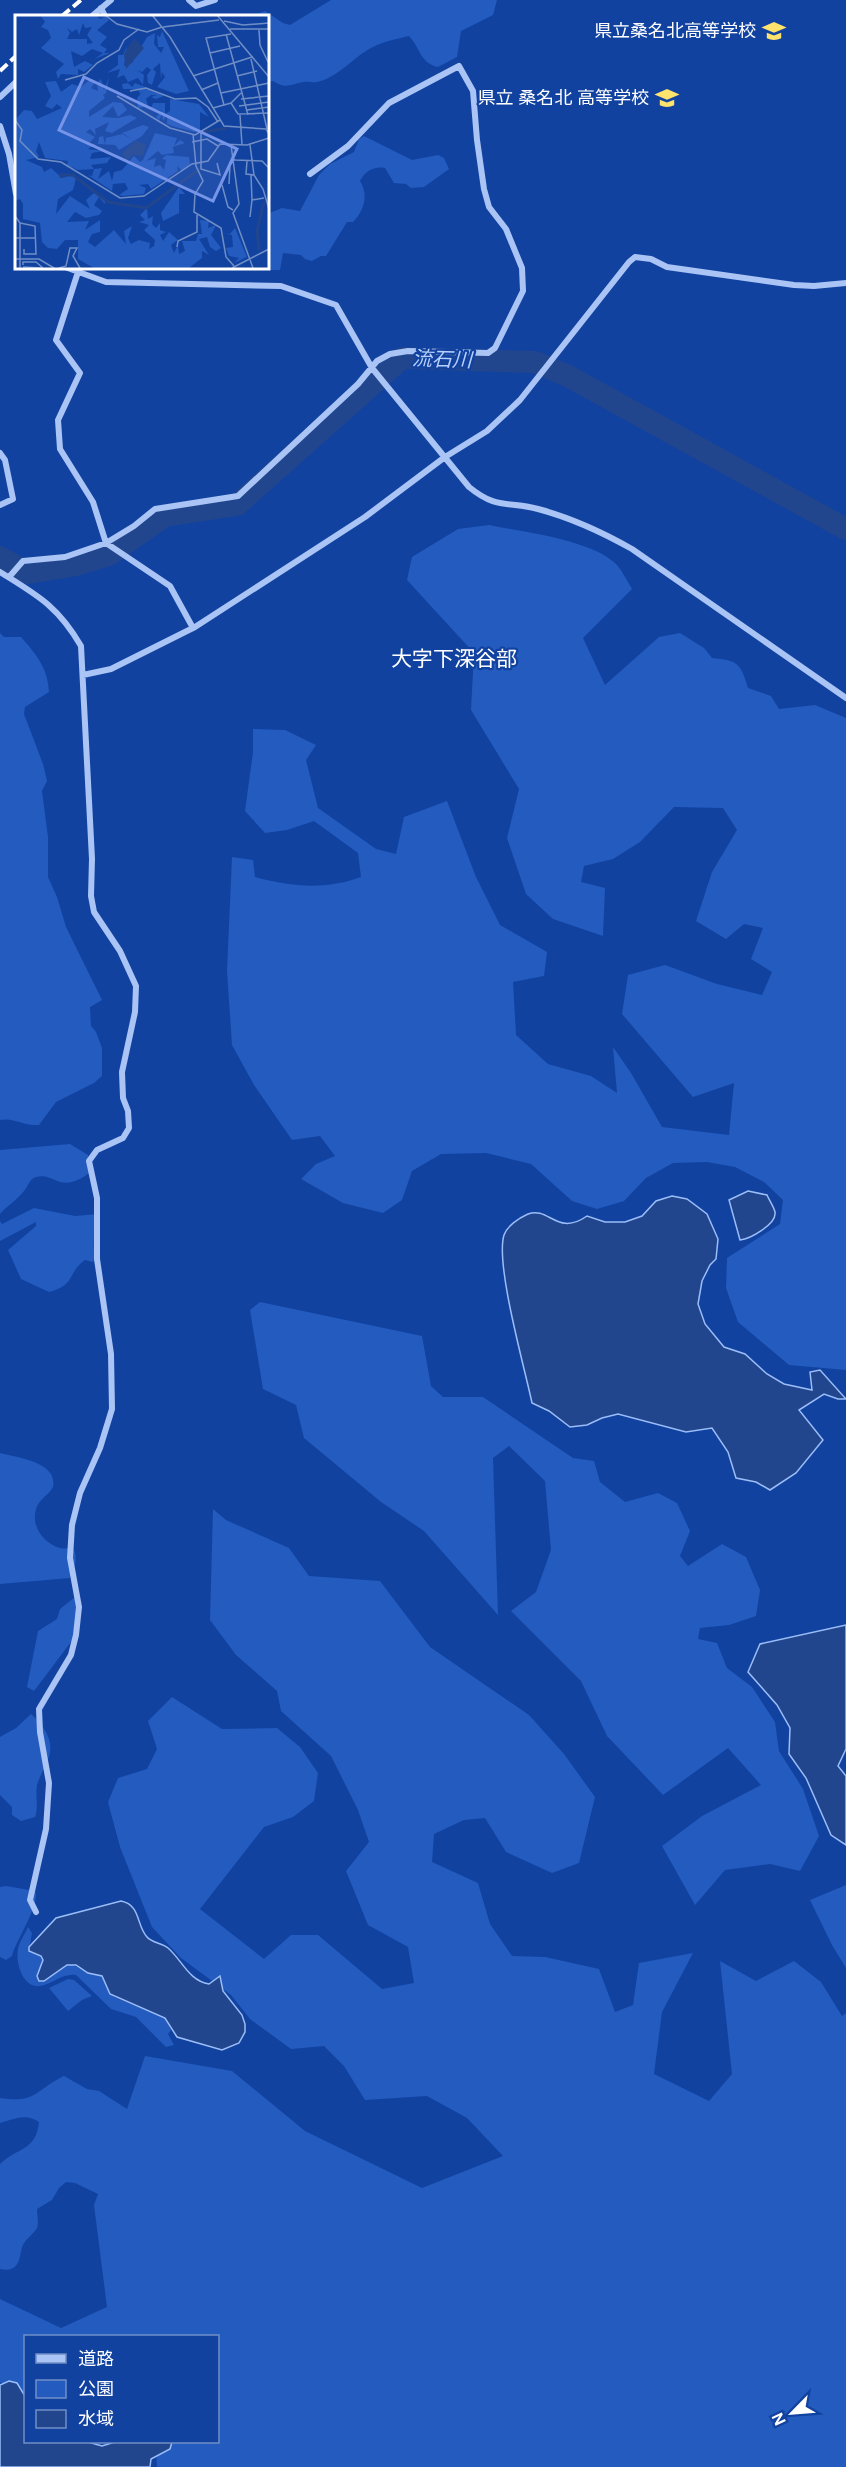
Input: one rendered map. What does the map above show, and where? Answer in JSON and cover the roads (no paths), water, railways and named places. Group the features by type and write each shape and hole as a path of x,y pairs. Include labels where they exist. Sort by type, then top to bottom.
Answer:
{"street":[{"path":"93,15 111,0"},
{"path":"189,0 196,6 215,0"},
{"path":"101,9 104,15"},
{"path":"10,576 23,561 65,557 106,543 134,526 154,509 238,496 358,384 377,362 390,354 408,351 488,353 495,348 523,291 522,268 506,230 489,207 484,189 473,92 459,66 389,103 348,146 310,174"},
{"path":"0,97 15,83"},
{"path":"0,126 9,154 15,188"},
{"path":"83,675 111,669 193,628 365,517 445,457 487,431 520,400 629,262 635,258 651,259 667,267 794,285 846,283"},
{"path":"68,268 106,282 281,286 336,305 372,368 469,487 492,502 537,508 555,514 605,534 632,549 846,698"},
{"path":"78,272 56,340 80,373 58,420 60,449 93,502 106,543 170,586 193,628"},
{"path":"0,453 5,460 13,499 0,506"},
{"path":"0,572 10,576 52,606 68,624 81,646 92,859 91,896 94,912 120,951 136,986 135,1012 122,1071 123,1098 128,1111 129,1128 123,1138 97,1150 88,1161 97,1198 98,1259 111,1354 112,1409 100,1448 80,1493 72,1525 70,1558 79,1607 76,1635 70,1656 39,1709 40,1732 50,1783 45,1829 30,1900 36,1912"}],"water":[{"path":"748,1191 767,1195 775,1212 772,1221 762,1230 740,1240 729,1200"},
{"path":"672,1196 687,1199 707,1214 718,1239 716,1259 710,1265 702,1281 698,1304 705,1324 724,1347 745,1354 767,1374 784,1384 812,1390 810,1372 820,1370 846,1399 824,1394 799,1410 823,1440 796,1473 770,1490 756,1482 736,1478 728,1452 712,1428 686,1432 618,1414 587,1425 570,1427 549,1411 532,1403 507,1292 502,1249 506,1232 521,1218 535,1213 568,1223 577,1222 587,1216 605,1222 625,1222 642,1216 656,1201"},
{"path":"846,1625 846,1749 838,1766 846,1776 846,1845 831,1835 806,1778 789,1754 790,1728 777,1705 748,1672 760,1644"},
{"path":"121,1901 127,1903 135,1911 147,1937 168,1948 196,1979 209,1984 220,1976 223,1991 242,2015 245,2024 245,2032 239,2043 222,2050 177,2037 165,2018 110,1994 102,1976 88,1973 76,1965 67,1965 44,1981 39,1981 37,1976 43,1960 41,1956 29,1951 29,1947 56,1918"},
{"path":"9,2381 17,2383 24,2394 24,2443 92,2443 102,2446 112,2443 172,2443 170,2449 151,2459 150,2467 0,2467 0,2385"}],"waterway":[{"name":"流石川","path":"0,557 28,573 76,565 109,555 165,516 237,505 402,358 535,362 568,376 846,529"}],"railway":[{"path":"63,15 81,0"},
{"path":"0,71 15,57"}],"place":[{"name":"県立桑名北高等学校","path":"774,31"},
{"name":"県立 桑名北 高等学校","path":"667,98"}],"district":[{"name":"大字下深谷部","path":"454,659"}]}
